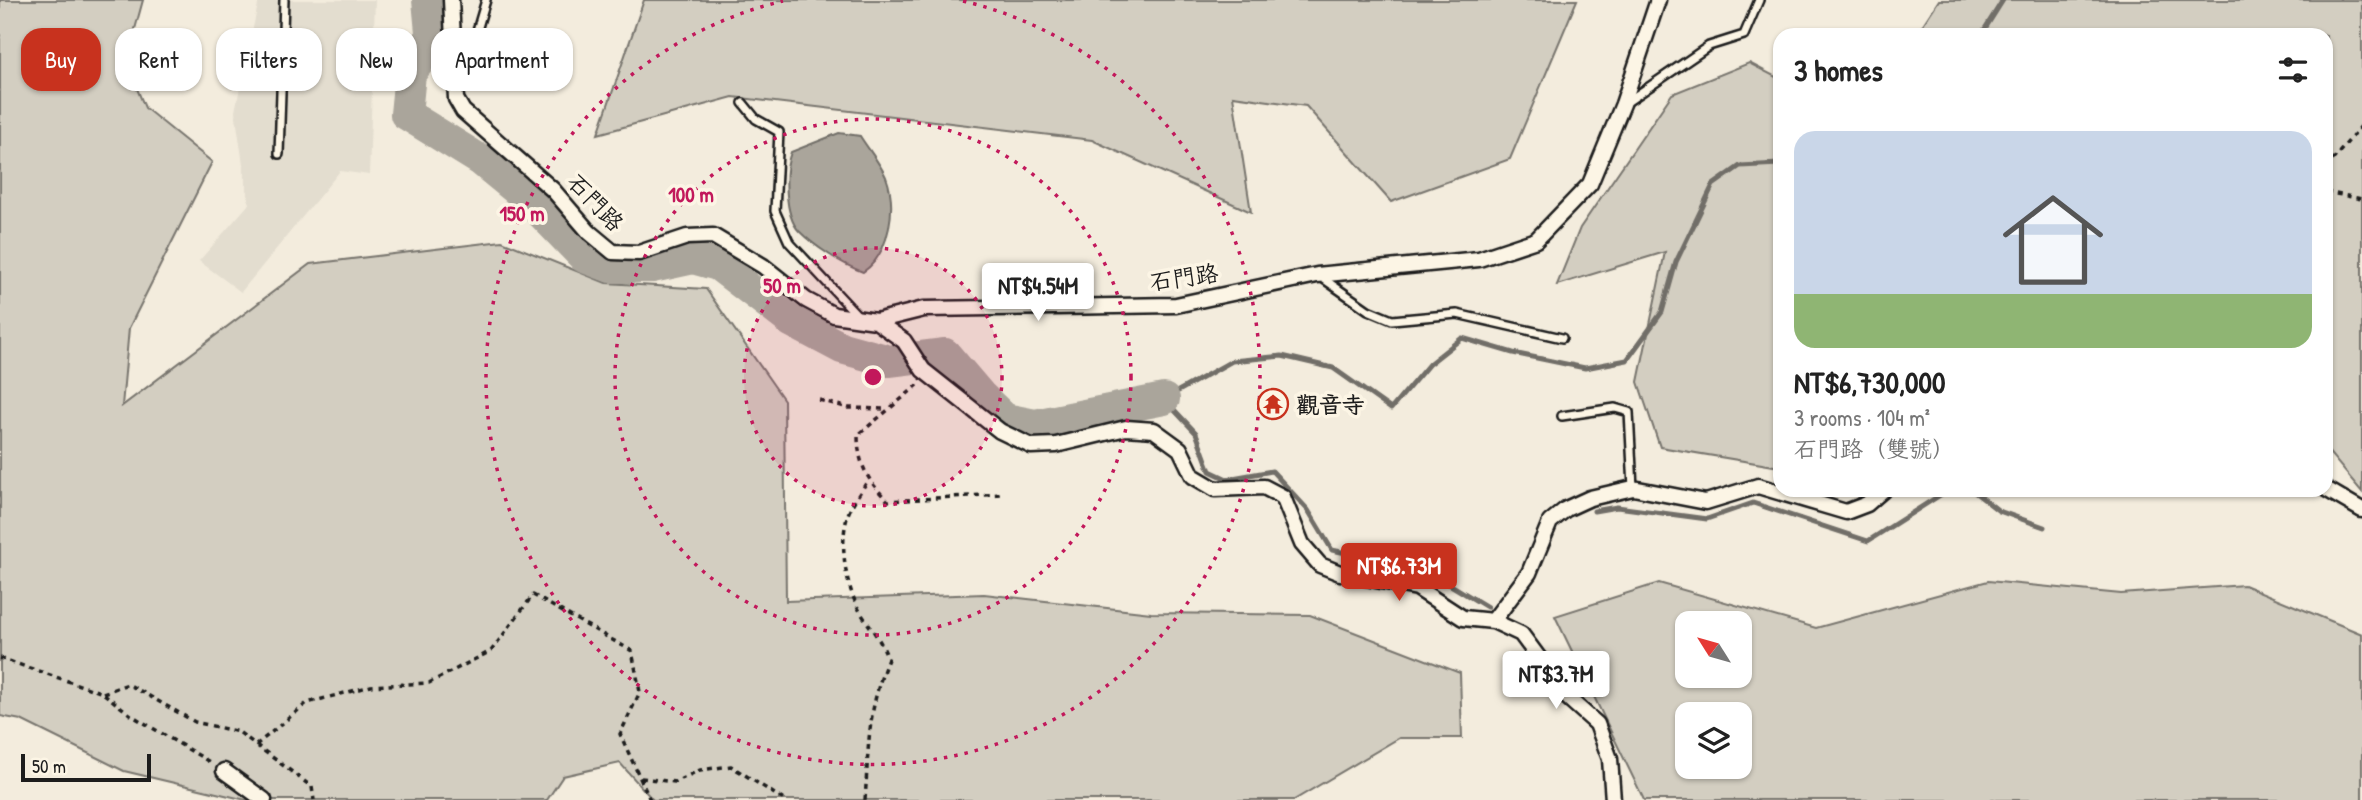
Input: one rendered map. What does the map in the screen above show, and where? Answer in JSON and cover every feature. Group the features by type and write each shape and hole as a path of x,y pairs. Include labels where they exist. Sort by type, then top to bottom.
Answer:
{"street":[{"path":"451,0 456,99"},
{"name":"石門路","path":"456,99 463,111 553,190 589,232 613,251 639,253 687,237 713,236 763,266 806,300 834,315 876,321 924,309 1176,305 1317,275 1479,259 1536,240 1590,184 1623,104 1658,0"},
{"path":"876,321 904,341 923,370 1000,431 1031,446 1056,445 1126,428 1154,430 1180,449 1193,476 1215,489 1264,487 1283,497 1303,544 1320,565 1340,573 1417,588 1463,618 1493,621 1521,634 1569,699 1597,724 1610,759 1613,800"},
{"path":"1493,621 1529,573 1549,522 1566,509 1590,498 1633,488 1706,502 1758,486 1773,490"},
{"path":"2333,493 2362,510"},
{"path":"1795,497 1846,512 1867,504 1875,497"},
{"path":"224,771 264,800"}],"lane":[{"path":"279,153 284,0"},
{"path":"456,99 486,0"},
{"path":"1623,104 1709,46 1744,35 1759,0"},
{"path":"743,103 756,118 779,132 775,211 789,242 859,318"},
{"path":"1317,275 1368,310 1392,320 1457,314 1562,338"},
{"path":"1562,416 1615,408 1629,412 1633,488"}],"path":[{"path":"2333,160 2362,125"},
{"path":"2333,193 2362,199"},
{"path":"923,370 917,388 858,435 858,450 868,480 888,501 1001,494"},
{"path":"820,400 849,408 890,409"},
{"path":"866,800 867,735 876,689 888,659 880,638 860,611 847,575 845,547 847,518 868,480"},
{"path":"256,745 307,703 371,686 429,684 491,651 533,595 632,651 640,692 620,734 650,800"},
{"path":"0,658 103,693 131,715 224,771"},
{"path":"103,693 128,684 195,722 239,732 312,787 314,800"},
{"path":"641,778 675,782 700,770 731,766 783,800"}],"shaded area":[{"path":"0,0 143,0 135,28 115,28 115,91 138,91 145,108 212,162 129,328 122,406 310,264 502,241 606,283 706,289 784,400 786,601 984,594 1151,613 1310,615 1460,673 1462,738 1399,738 1294,800 653,800 620,763 563,776 547,800 246,800 124,771 21,720 0,716"},
{"path":"259,0 375,0 374,28 336,28 336,91 372,91 369,175 340,171 241,292 199,261 249,204 235,111 239,91 322,91 322,28 253,28"},
{"path":"644,0 1577,0 1510,159 1391,202 1306,106 1233,96 1251,212 1092,140 733,97 598,134"},
{"path":"1939,0 2362,0 2362,492 2333,457 2333,28 1921,28"},
{"path":"1749,63 1773,75 1773,466 1660,447 1638,382 1665,252 1557,285 1580,228 1672,94"},
{"path":"839,133 860,136 886,177 889,189 891,215 885,242 880,254 863,272 838,260 805,237 794,224 788,204 786,181 791,152"},
{"path":"1988,581 2121,594 2244,585 2362,634 2362,800 1644,800 1555,616 1659,583 1816,628"}],"waterway":[{"path":"428,0 432,43 410,74 406,114 482,161 526,197 584,257 611,267 652,267 693,258 718,265 791,321 842,348 889,361 945,354 1005,419 1035,425 1164,399"},
{"path":"1985,28 2003,0"},
{"path":"1487,607 1426,570 1332,550 1308,510 1272,471 1227,479 1210,471 1196,433 1164,399 1232,361 1282,356 1333,368 1391,409 1429,364 1462,338 1513,353 1585,368 1627,360 1662,312 1676,262 1713,185 1740,166 1773,164"},
{"path":"1594,511 1617,507 1707,519 1753,503 1868,541 1937,497"},
{"path":"1981,497 1999,511 2044,527"}],"place":[{"name":"觀音寺","path":"1273,404"}]}
